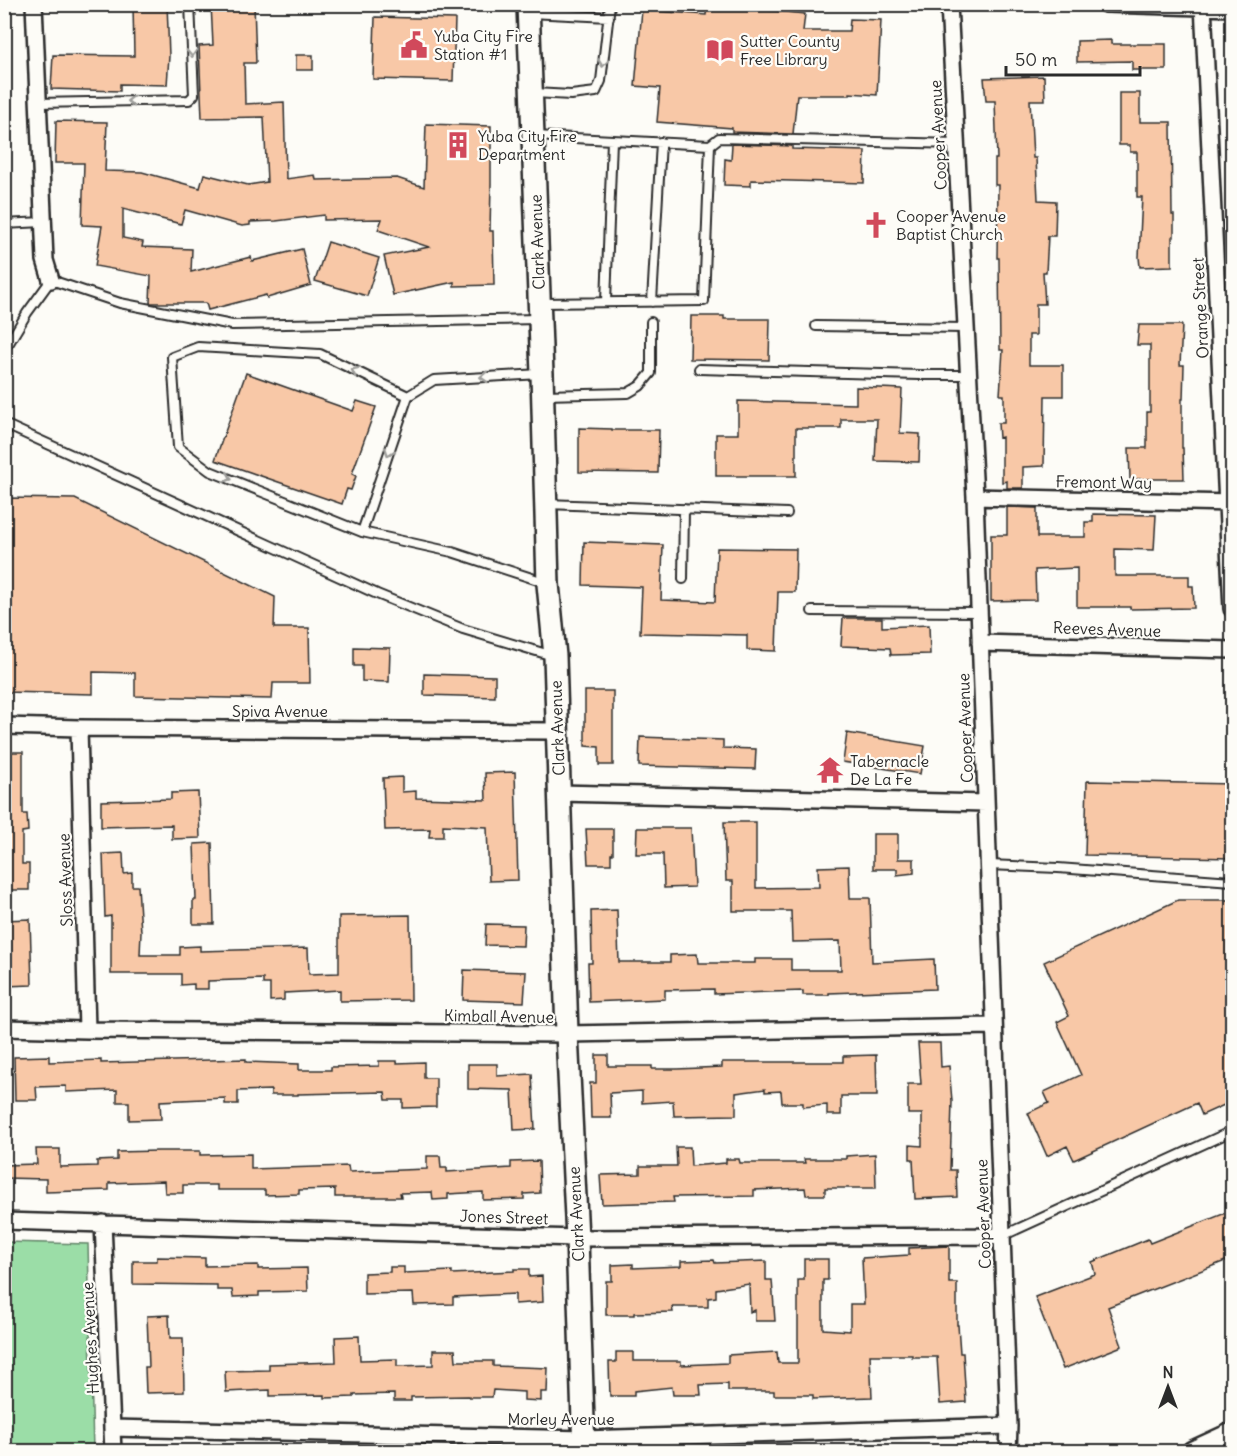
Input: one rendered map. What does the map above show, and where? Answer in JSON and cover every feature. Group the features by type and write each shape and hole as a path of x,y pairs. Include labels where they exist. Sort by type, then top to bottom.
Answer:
{"street":[{"path":"34,4 45,260 51,280"},
{"name":"Cooper Avenue","path":"949,4 975,497 1009,1426 1008,1452"},
{"path":"1105,4 1233,8"},
{"name":"Orange Street","path":"1203,6 1230,503 1233,609"},
{"name":"Clark Avenue","path":"528,9 543,385 548,584 555,656 567,1034 584,1445"},
{"name":"Fremont Way","path":"975,497 1230,503"},
{"name":"Reeves Avenue","path":"980,643 1233,650"},
{"name":"Spiva Avenue","path":"4,726 556,731"},
{"name":"Sloss Avenue","path":"79,728 87,1030"},
{"path":"559,793 986,803"},
{"name":"Kimball Avenue","path":"4,1028 567,1034 993,1026"},
{"name":"Jones Street","path":"4,1221 577,1238 1002,1236"},
{"name":"Hughes Avenue","path":"103,1223 113,1452"},
{"name":"Morley Avenue","path":"112,1428 584,1445 1009,1426"},
{"path":"1193,1452 1233,1434"}],"lane":[{"path":"38,103 189,100 194,95 190,4"},
{"path":"531,93 571,95 596,92 601,81 610,4"},
{"path":"528,9 609,17"},
{"path":"533,136 710,145 719,138 957,144"},
{"path":"606,302 612,140"},
{"path":"652,302 661,142"},
{"path":"4,343 9,342 51,280 120,303 232,325 540,311 606,302 704,301 710,145"},
{"path":"4,224 43,222"},
{"path":"362,532 408,396 434,380 543,385 628,393 640,386 651,373 651,322"},
{"path":"816,326 966,328"},
{"path":"408,396 320,354 198,347 172,357 178,447 210,471 362,532 452,552 548,584"},
{"path":"699,369 969,375"},
{"path":"4,424 377,594 463,629 555,656"},
{"path":"546,504 787,513"},
{"path":"683,579 684,509"},
{"path":"812,611 979,612"},
{"path":"988,865 1233,881"},
{"path":"1002,1236 1233,1131"}],"green space":[{"path":"5,1242 88,1244 93,1451 5,1451"}],"building":[{"path":"133,4 167,4 169,56 167,85 120,84 120,91 51,89 53,55 134,56"},
{"path":"211,4 254,4 256,63 244,63 245,104 284,102 286,179 315,175 316,180 397,178 424,187 426,124 491,126 490,231 493,231 494,285 454,286 454,282 393,295 384,256 429,247 378,230 382,219 324,220 324,215 250,222 250,225 242,226 185,210 181,224 123,209 123,238 143,242 142,247 192,249 191,272 251,257 252,261 302,249 311,285 267,298 266,295 208,310 206,303 150,303 151,276 95,266 102,226 82,225 84,163 55,163 56,121 107,122 105,171 142,172 200,188 204,174 248,185 267,182 264,117 202,118 199,46 213,45"},
{"name":"Sutter County Free Library","path":"707,4 805,14 803,31 849,31 850,19 881,20 877,95 850,93 850,95 797,95 793,134 732,132 732,128 657,122 660,88 635,86 642,10 706,15"},
{"name":"Yuba City Fire Station #1","path":"375,17 455,19 453,81 373,79"},
{"path":"1111,40 1111,44 1166,44 1166,70 1132,70 1132,61 1077,62 1077,41"},
{"path":"296,55 313,55 313,70 296,70"},
{"path":"1044,76 1045,100 1030,100 1033,158 1036,158 1038,200 1056,201 1055,236 1048,236 1046,272 1043,272 1045,304 1036,304 1036,335 1029,335 1029,365 1063,365 1063,396 1045,396 1044,466 1023,467 1023,488 1007,488 1007,481 1002,482 1002,437 999,438 998,423 1004,423 1004,395 1000,395 1003,350 1000,350 999,258 997,258 998,185 995,185 995,159 997,159 995,101 986,101 984,78"},
{"path":"1119,93 1140,93 1140,122 1171,122 1172,215 1174,215 1172,266 1140,267 1142,197 1137,197 1137,152 1130,152 1130,145 1119,145"},
{"path":"732,144 792,146 792,149 865,151 864,183 751,180 751,186 724,185 725,159 731,160"},
{"path":"328,242 379,258 367,296 315,281"},
{"path":"691,316 770,319 769,360 690,359"},
{"path":"1139,325 1182,325 1180,365 1184,365 1182,448 1184,479 1130,479 1129,448 1147,448 1147,412 1150,412 1150,345 1137,345"},
{"path":"246,373 353,411 357,401 376,407 352,474 356,476 351,490 347,489 342,504 215,460"},
{"path":"856,387 902,389 900,433 920,434 919,462 875,461 877,419 841,419 841,428 796,428 796,476 716,476 716,434 738,434 738,401 856,404"},
{"path":"579,428 659,430 658,473 579,472"},
{"path":"4,498 75,499 275,597 274,628 309,628 310,683 273,683 272,699 135,696 135,673 93,672 93,694 4,692"},
{"path":"1007,507 1037,508 1037,537 1085,537 1085,522 1093,522 1093,514 1156,515 1154,550 1115,549 1115,576 1189,576 1189,586 1193,586 1194,608 1077,607 1077,568 1035,570 1036,600 991,601 991,535 1007,535"},
{"path":"584,542 663,545 661,600 715,602 717,548 796,549 795,592 778,592 776,651 747,650 747,635 640,633 642,587 583,585"},
{"path":"843,618 882,618 882,627 929,625 930,654 891,655 890,648 841,646"},
{"path":"354,647 390,648 389,682 362,681 362,666 354,666"},
{"path":"424,674 495,676 495,697 424,695"},
{"path":"585,691 613,691 613,765 599,765 599,747 585,746"},
{"path":"847,733 925,746 920,774 843,762"},
{"path":"640,737 723,740 723,748 756,749 755,769 639,766"},
{"path":"4,752 23,752 23,814 27,814 28,831 22,832 22,864 29,864 29,890 4,890"},
{"path":"515,772 518,880 489,881 487,827 443,825 443,837 429,837 430,829 385,830 383,778 402,777 402,792 416,791 416,798 486,800 485,773"},
{"path":"1087,781 1233,784 1233,858 1085,855"},
{"path":"198,792 200,838 172,839 172,825 101,827 101,801 171,799 171,793"},
{"path":"724,822 756,822 756,888 819,887 818,867 849,866 850,898 870,898 872,962 934,959 935,989 829,993 829,995 803,995 803,991 714,994 714,989 665,990 665,999 589,1002 588,963 592,963 591,911 617,910 619,962 670,962 670,955 697,954 698,963 755,963 755,959 791,959 791,970 841,970 840,941 792,942 791,911 733,911 733,881 726,881"},
{"path":"637,828 691,828 694,887 664,888 663,854 636,854"},
{"path":"586,829 613,829 611,864 588,864"},
{"path":"873,834 898,834 898,859 914,859 914,873 897,875 897,869 873,869"},
{"path":"212,843 214,924 193,924 193,900 196,900 194,844"},
{"path":"123,853 124,874 132,873 132,886 138,886 140,955 180,955 180,947 200,946 200,951 308,948 309,974 339,973 339,916 410,915 411,1000 340,1001 340,990 284,993 284,1000 270,1001 270,984 263,984 263,979 208,981 208,989 194,989 194,984 181,985 181,974 111,974 111,916 105,917 103,854"},
{"path":"1178,900 1233,900 1233,1101 1202,1115 1197,1103 1074,1160 1067,1146 1047,1156 1028,1113 1049,1103 1044,1092 1081,1075 1057,1022 1069,1016 1044,962"},
{"path":"30,919 32,985 5,986 4,920"},
{"path":"486,924 524,925 523,946 485,945"},
{"path":"464,970 526,972 524,1002 463,1000"},
{"path":"918,1043 940,1043 941,1067 949,1066 952,1101 950,1170 956,1170 957,1197 915,1199 910,1145 922,1146 922,1114 908,1114 908,1084 921,1084"},
{"path":"596,1055 608,1055 608,1066 652,1066 652,1069 677,1069 722,1067 722,1062 843,1062 843,1056 876,1055 877,1096 841,1096 841,1115 827,1115 827,1105 803,1107 803,1103 782,1103 781,1091 765,1092 765,1089 736,1093 736,1115 674,1116 673,1101 642,1103 642,1091 610,1093 611,1118 591,1118 590,1083 596,1083"},
{"path":"49,1056 49,1062 101,1060 101,1063 246,1059 246,1062 299,1064 299,1070 379,1066 379,1061 424,1062 424,1078 436,1078 436,1107 403,1108 403,1100 386,1100 385,1092 271,1095 271,1090 238,1091 238,1104 225,1104 225,1098 160,1101 161,1119 129,1120 129,1102 117,1102 117,1090 66,1092 66,1086 36,1087 37,1100 15,1100 14,1057"},
{"path":"468,1064 497,1064 497,1076 532,1074 535,1129 514,1130 512,1090 468,1089"},
{"path":"676,1147 690,1147 691,1166 726,1163 726,1159 739,1159 740,1163 805,1163 804,1159 846,1159 846,1156 875,1154 876,1188 825,1188 825,1195 806,1195 805,1188 754,1190 754,1196 673,1197 674,1202 602,1204 600,1175 640,1174 640,1166 677,1166"},
{"path":"36,1149 60,1149 60,1167 97,1166 97,1161 117,1160 117,1152 158,1151 200,1151 200,1155 251,1154 251,1169 348,1166 349,1172 427,1169 427,1156 440,1156 441,1168 447,1168 447,1172 511,1168 511,1162 539,1161 540,1193 524,1194 524,1199 483,1200 483,1192 448,1194 448,1199 433,1200 432,1192 400,1193 401,1197 335,1197 335,1189 299,1190 299,1194 265,1195 265,1190 217,1190 217,1185 183,1185 183,1193 165,1193 164,1181 109,1183 109,1190 46,1192 46,1179 4,1178 4,1165 37,1164"},
{"path":"1233,1210 1233,1258 1108,1307 1122,1346 1063,1369 1035,1297 1095,1274 1092,1262 1148,1239 1150,1243"},
{"path":"949,1246 949,1283 957,1283 957,1325 960,1353 963,1353 966,1402 940,1404 937,1357 912,1357 912,1355 870,1355 872,1397 813,1399 813,1395 774,1395 774,1391 728,1391 728,1384 700,1385 701,1395 673,1395 672,1387 634,1391 634,1396 610,1396 609,1362 616,1362 616,1352 633,1352 633,1361 681,1361 681,1365 728,1363 728,1355 777,1352 778,1363 798,1363 798,1280 804,1280 804,1259 828,1259 828,1280 823,1280 823,1329 850,1331 850,1304 864,1304 862,1258 909,1255 909,1248"},
{"path":"157,1257 205,1258 205,1266 258,1265 258,1269 307,1268 308,1291 259,1292 259,1296 233,1297 232,1290 217,1290 217,1285 133,1284 133,1261 157,1261"},
{"path":"714,1260 715,1263 766,1261 766,1280 772,1280 775,1321 755,1321 755,1310 750,1312 749,1284 716,1289 716,1297 708,1298 708,1307 672,1307 673,1312 606,1315 606,1281 612,1281 612,1265 633,1264 633,1268 681,1266 681,1261"},
{"path":"390,1267 404,1267 404,1273 452,1271 452,1274 529,1269 529,1277 542,1276 543,1302 515,1304 515,1294 453,1297 453,1304 414,1305 413,1293 364,1294 364,1273 390,1272"},
{"path":"169,1315 170,1338 183,1338 184,1392 146,1393 145,1367 149,1367 147,1316"},
{"path":"359,1336 360,1360 397,1359 397,1366 433,1365 433,1350 455,1350 456,1361 493,1361 493,1366 548,1368 547,1392 541,1392 541,1401 524,1400 524,1392 493,1390 492,1397 411,1397 411,1401 394,1401 394,1394 325,1398 325,1395 270,1396 270,1390 226,1392 225,1371 269,1370 269,1364 336,1362 335,1337"}],"place":[{"name":"Yuba City Fire Station #1","path":"414,45"},
{"name":"Sutter County Free Library","path":"720,50"},
{"name":"Yuba City Fire Department","path":"458,145"},
{"name":"Cooper Avenue Baptist Church","path":"876,225"},
{"name":"Tabernacle De La Fe","path":"830,770"}]}
